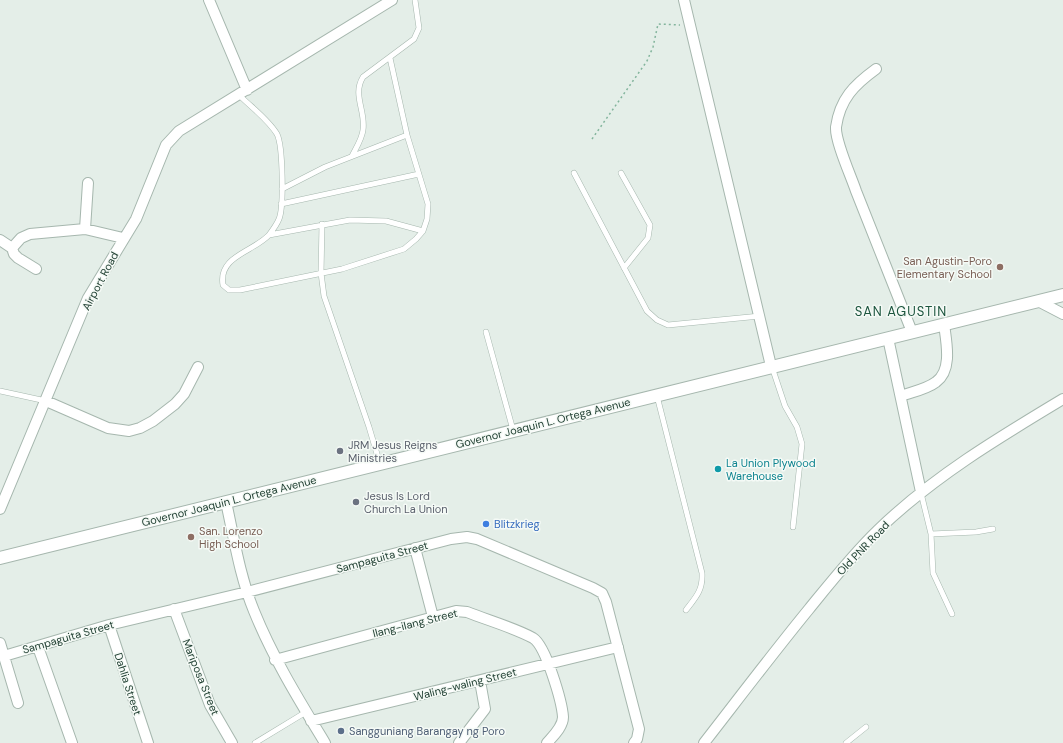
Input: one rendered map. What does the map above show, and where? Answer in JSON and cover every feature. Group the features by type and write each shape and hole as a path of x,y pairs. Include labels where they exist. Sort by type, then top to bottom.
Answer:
{"street":[{"path":"209,0 243,92"},
{"name":"Airport Road","path":"0,509 88,298 123,238 136,219 160,157 172,138 179,131 392,0"},
{"path":"684,0 771,366"},
{"path":"876,69 858,82 847,94 839,112 836,129 845,161 912,332"},
{"path":"85,229 88,183"},
{"path":"12,248 21,238 30,234 85,229 123,238"},
{"path":"0,240 12,248 14,254 18,258 36,269"},
{"name":"Governor Joaquin L. Ortega Avenue","path":"0,558 656,394 1063,295"},
{"path":"1038,301 1063,314"},
{"path":"901,396 936,382 941,376 947,359 944,324"},
{"path":"888,338 921,492"},
{"path":"46,401 108,428 129,431 140,428 153,421 175,404 184,394 198,366"},
{"name":"Old PNR Road","path":"704,743 846,563 879,530 921,492 1003,435 1063,399"},
{"path":"226,502 247,592 275,660 325,743"},
{"name":"Sampaguita Street","path":"4,656 109,625 247,592 415,548 467,537 477,539 602,593 606,602 639,729 637,739 634,743"},
{"path":"415,548 433,617"},
{"name":"Mariposa Street","path":"174,609 210,705 232,743"},
{"name":"Ilang-ilang Street","path":"275,660 456,611 467,612 533,638 542,648 550,663 563,717 559,728 547,743"},
{"name":"Dahlia Street","path":"109,625 148,743"},
{"path":"0,643 18,703"},
{"path":"38,647 72,743"},
{"name":"Waling-waling Street","path":"309,716 480,681 618,647"},
{"path":"459,743 485,709 480,681"}],"lane":[{"path":"352,156 363,130 358,91 359,84 363,77 414,39 419,28 415,0"},
{"path":"390,58 407,135 428,204 427,219 423,231 404,249 342,269 240,290 229,290 223,285 222,277 231,260 269,235 350,220 386,222 423,231"},
{"path":"243,92 273,128 281,144 281,204 279,218 269,235"},
{"path":"282,189 325,167 407,135"},
{"path":"574,173 647,311 656,320 668,325 760,316"},
{"path":"621,173 650,225 648,238 624,268"},
{"path":"281,204 419,174"},
{"path":"322,224 321,273 324,296 369,427 380,464"},
{"path":"486,332 513,430"},
{"path":"771,366 784,406 797,427 802,444 793,527"},
{"path":"0,391 46,401"},
{"path":"656,394 702,573 703,584 700,592 686,610"},
{"path":"921,492 931,534 933,573 952,614"},
{"path":"931,534 976,532 993,529"},
{"path":"255,743 309,716"},
{"path":"846,743 866,727"}],"path":[{"path":"592,139 647,61 653,47 658,24 690,25"}],"place":[{"name":"San Agustin-Poro Elementary School","path":"1000,267"},
{"name":"JRM Jesus Reigns Ministries","path":"340,451"},
{"name":"La Union Plywood Warehouse","path":"718,469"},
{"name":"Jesus Is Lord Church La Union","path":"356,502"},
{"name":"Blitzkrieg","path":"486,524"},
{"name":"San. Lorenzo High School","path":"191,537"},
{"name":"Sangguniang Barangay ng Poro","path":"341,731"}],"district":[{"name":"SAN AGUSTIN","path":"901,311"}]}
